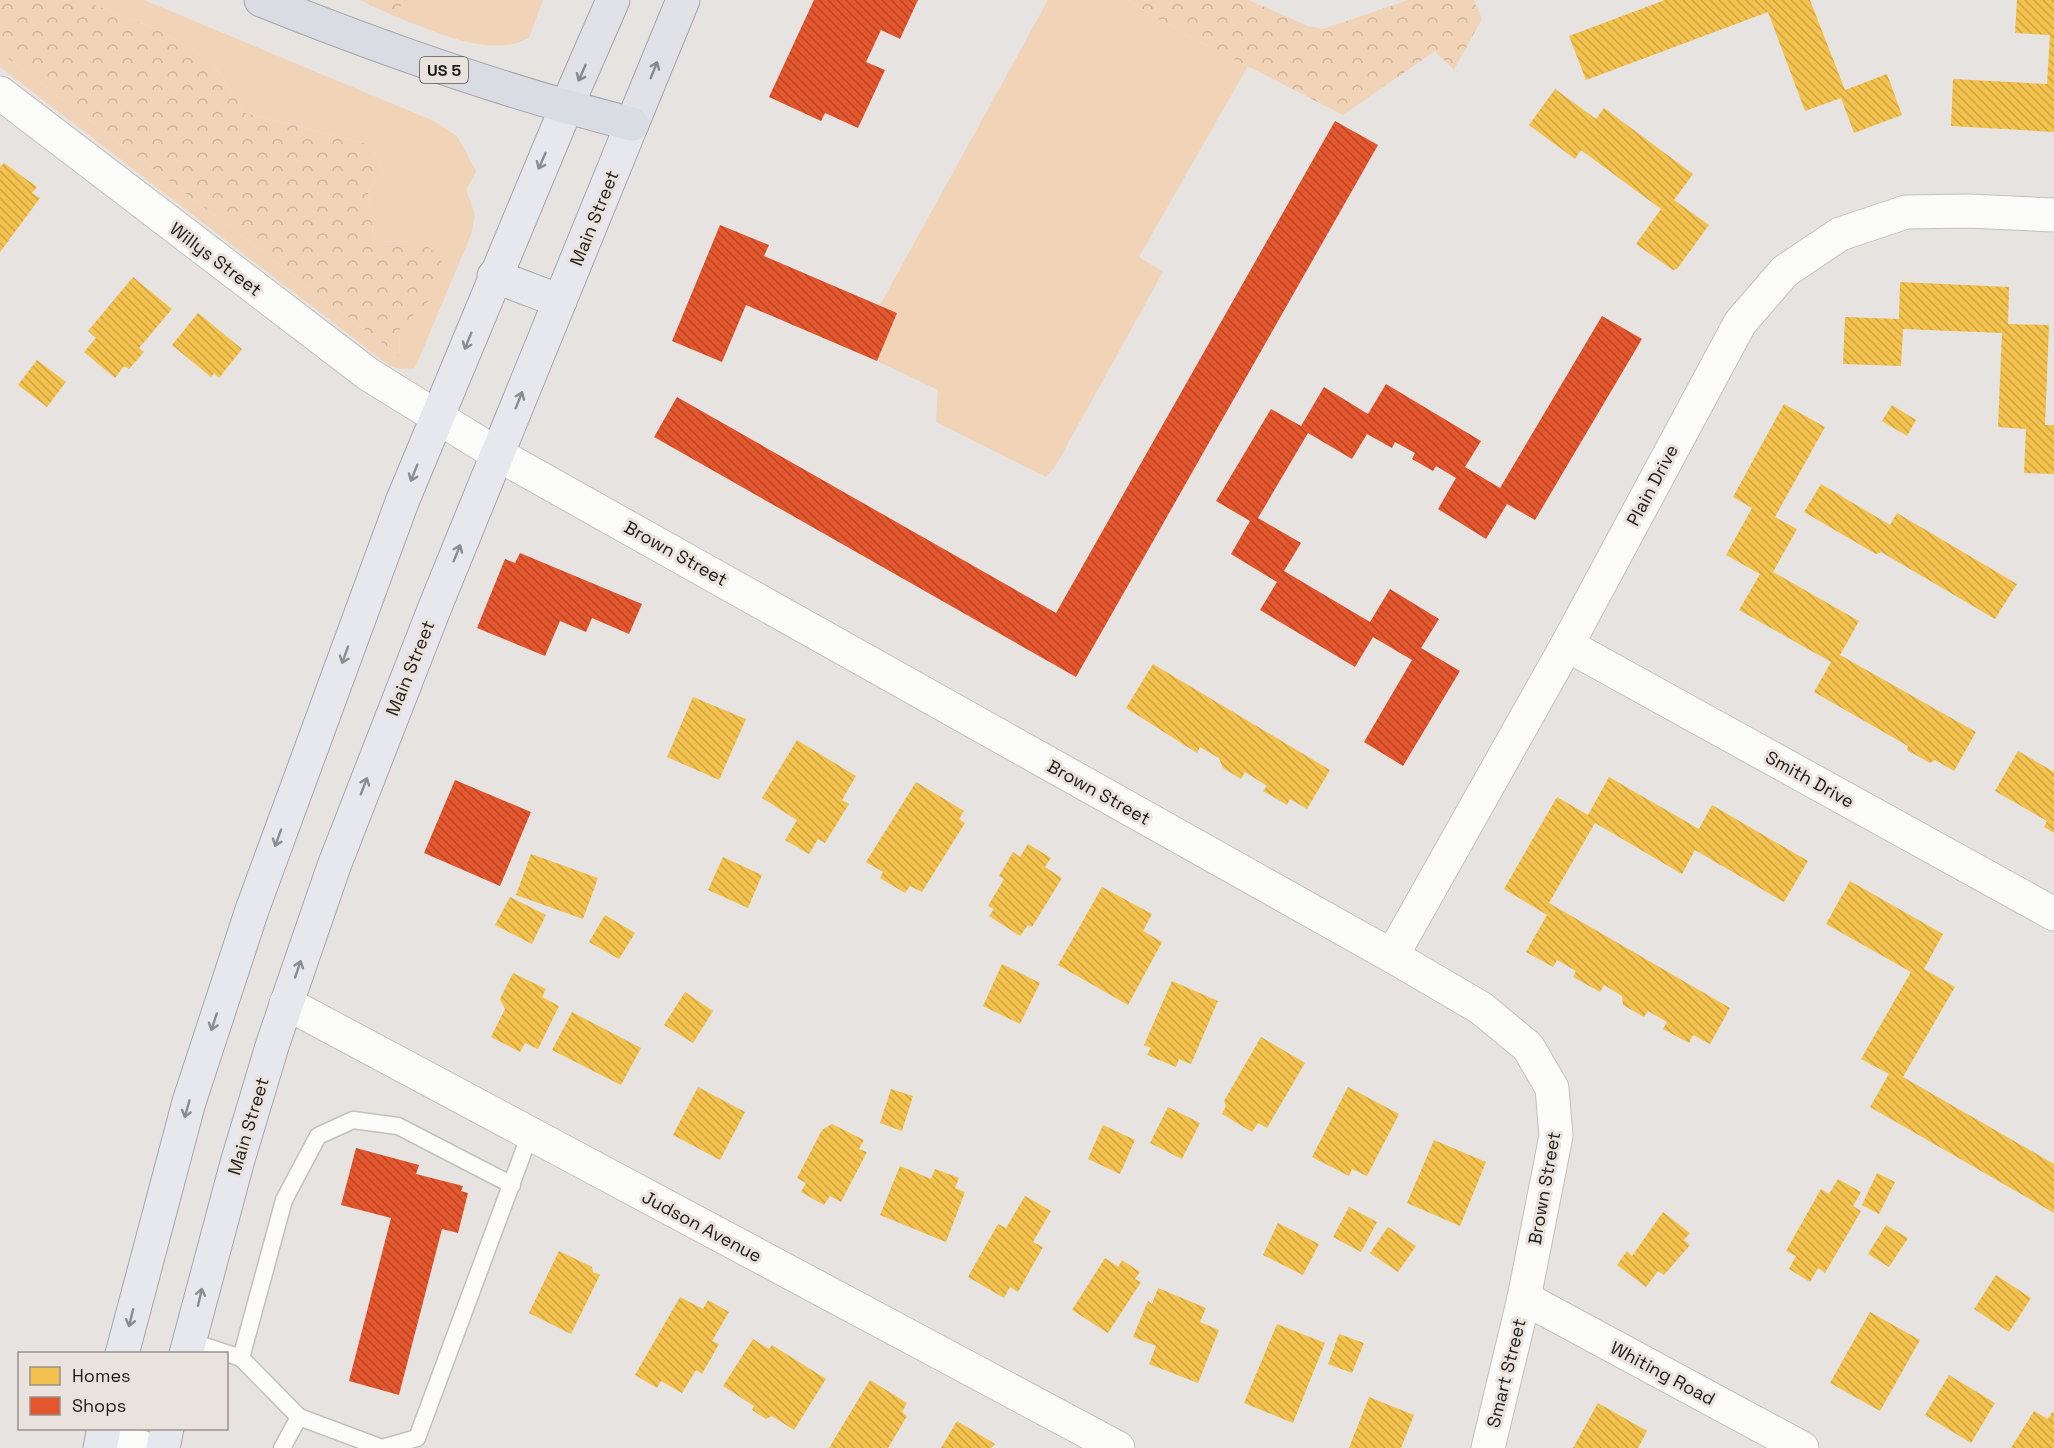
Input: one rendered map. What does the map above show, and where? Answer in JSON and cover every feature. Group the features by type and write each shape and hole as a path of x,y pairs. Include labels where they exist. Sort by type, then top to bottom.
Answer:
{"highway":[{"name":"US 5","path":"261,0 427,65 566,108 632,124"},
{"path":"566,108 613,0"},
{"name":"Main Street","path":"632,124 682,0"}],"main road":[{"path":"122,1352 171,1166 229,977 375,571 566,108"},
{"name":"Main Street","path":"188,1347 222,1212 286,1003 354,811 632,124"},
{"path":"495,276 560,302"},
{"path":"163,1448 167,1430"}],"street":[{"name":"Willys Street","path":"0,93 368,374 436,419"},
{"name":"Plain Drive","path":"1392,956 1567,645 1740,323 1785,271 1840,234 1905,212 1968,211 2054,215"},
{"name":"Brown Street","path":"436,419 1481,1008 1528,1047 1552,1088 1556,1136 1524,1298"},
{"name":"Smith Drive","path":"1567,645 2054,914"},
{"name":"Judson Avenue","path":"286,1003 1118,1448"},
{"name":"Smart Street","path":"1488,1448 1524,1298"},
{"name":"Whiting Road","path":"1524,1298 1802,1448"},
{"path":"102,1437 144,1448"}],"lane":[{"path":"241,1358 284,1200 318,1136 353,1120 398,1126 512,1185"},
{"path":"228,1355 241,1358 299,1417 382,1448 417,1438 530,1134"},
{"path":"188,1347 212,1352"},
{"path":"282,1448 299,1417"}],"green space":[{"path":"0,0 82,0 161,31 212,62 245,113 371,145 383,170 368,192 374,242 420,241 442,258 441,272 431,298 400,327 399,356 0,52"},
{"path":"82,0 144,0 434,121 457,136 476,171 466,190 475,214 471,235 415,368 400,369 390,366 0,67 0,52 399,356 400,327 425,305 420,241 374,242 368,192 383,170 371,145 245,113 212,62 161,31"},
{"path":"360,0 403,0 396,17"},
{"path":"403,0 543,0 529,38 513,44 496,46 462,41 396,17"},
{"path":"1048,0 1127,0 1183,33 1248,66 1139,257 1163,272 1055,467 1046,477 936,422 938,390 877,361 897,313 880,305"},
{"path":"1127,0 1249,0 1308,26 1323,29 1408,0 1474,0 1482,19 1454,70 1435,51 1343,115 1183,33"}],"building: Homes":[{"path":"1665,0 1810,0 1845,90 1887,74 1902,115 1854,133 1841,98 1805,111 1768,12 1586,80 1569,36"},
{"path":"2017,0 2054,0 2054,132 1951,126 1953,79 2047,84 2050,35 2015,33"},
{"path":"1555,89 1596,119 1604,108 1693,174 1674,200 1709,225 1677,269 1673,270 1636,244 1661,209 1581,150 1575,159 1529,125"},
{"path":"4,163 37,187 32,193 40,198 0,252 0,167"},
{"path":"133,277 172,309 139,348 144,352 129,369 124,366 115,378 84,352 96,338 88,331"},
{"path":"1900,282 2009,287 2008,324 2049,325 2045,425 2054,425 2054,474 2024,473 2026,429 1998,427 2002,333 1903,329 1901,366 1843,364 1845,317 1899,319"},
{"path":"198,313 242,349 219,378 214,373 211,377 172,345"},
{"path":"37,360 66,382 47,407 18,385"},
{"path":"1784,404 1825,427 1775,517 1797,529 1773,572 1859,621 1840,655 1976,732 1954,771 1935,760 1930,763 1907,750 1908,746 1814,692 1831,662 1739,610 1760,574 1726,555 1752,508 1733,497"},
{"path":"1892,405 1916,420 1907,436 1882,421"},
{"path":"1821,484 1890,525 1897,513 2017,584 1995,619 1881,552 1876,554 1804,512"},
{"path":"1153,664 1330,770 1307,809 1290,799 1287,805 1263,791 1267,786 1245,772 1241,779 1223,768 1219,758 1200,747 1197,753 1126,708"},
{"path":"693,697 746,719 719,780 667,757"},
{"path":"797,740 856,776 842,800 849,804 825,843 818,839 809,854 785,840 797,820 762,798"},
{"path":"2018,751 2054,772 2054,833 2044,827 2047,821 1995,791"},
{"path":"1609,777 1699,829 1712,805 1808,861 1784,902 1695,850 1682,874 1595,823 1549,903 1730,1008 1710,1044 1693,1035 1689,1043 1663,1029 1667,1022 1648,1011 1644,1017 1623,1005 1622,996 1604,985 1600,992 1573,977 1576,971 1557,960 1553,967 1526,952 1547,915 1504,889 1557,797 1588,815"},
{"path":"916,782 964,811 959,819 965,823 922,892 910,886 905,893 880,878 883,872 866,862"},
{"path":"1028,844 1051,858 1045,867 1062,878 1032,927 1028,925 1020,936 989,916 994,909 988,906 1004,879 999,876 1013,852 1020,857"},
{"path":"531,854 598,878 583,919 516,895"},
{"path":"723,857 762,875 748,908 708,890"},
{"path":"1850,881 1943,934 1924,969 1955,987 1903,1077 2054,1164 2054,1213 1870,1107 1889,1074 1861,1059 1911,972 1826,924"},
{"path":"1102,887 1152,914 1143,931 1162,942 1128,1005 1058,965"},
{"path":"510,897 546,915 532,944 495,925"},
{"path":"605,915 635,933 619,959 589,942"},
{"path":"1002,964 1040,983 1020,1024 983,1006"},
{"path":"513,973 546,989 542,997 559,1006 538,1049 525,1043 520,1052 491,1037 505,1009 500,999"},
{"path":"1172,981 1218,1001 1191,1064 1179,1059 1176,1067 1147,1055 1151,1048 1144,1045"},
{"path":"685,992 713,1011 693,1043 664,1025"},
{"path":"572,1012 641,1048 621,1085 552,1050"},
{"path":"1261,1037 1305,1063 1267,1128 1258,1123 1252,1132 1222,1114 1226,1106 1224,1101"},
{"path":"698,1087 745,1112 720,1160 673,1135"},
{"path":"1348,1087 1399,1114 1367,1176 1352,1169 1349,1176 1312,1157"},
{"path":"891,1089 913,1096 902,1131 880,1123"},
{"path":"1168,1107 1200,1123 1182,1159 1150,1143"},
{"path":"832,1124 864,1140 859,1149 867,1152 841,1202 830,1196 824,1205 801,1192 806,1183 797,1178 822,1130"},
{"path":"1103,1125 1135,1140 1120,1174 1088,1159"},
{"path":"1434,1140 1486,1162 1460,1226 1407,1203"},
{"path":"900,1166 931,1179 935,1169 959,1178 955,1188 965,1192 946,1242 880,1215"},
{"path":"1877,1173 1895,1182 1879,1214 1862,1205"},
{"path":"1838,1179 1861,1192 1853,1206 1861,1211 1825,1273 1818,1268 1810,1282 1789,1269 1796,1256 1786,1251 1821,1189 1829,1194"},
{"path":"1025,1196 1051,1211 1033,1242 1043,1247 1018,1292 1010,1287 1004,1298 968,1277 998,1224 1006,1228"},
{"path":"1349,1207 1377,1222 1361,1252 1333,1237"},
{"path":"1663,1212 1690,1233 1684,1240 1690,1245 1664,1275 1658,1271 1646,1287 1617,1265 1627,1251 1632,1256"},
{"path":"1278,1223 1319,1244 1303,1275 1263,1255"},
{"path":"1886,1225 1908,1238 1889,1267 1868,1254"},
{"path":"1388,1227 1416,1246 1398,1272 1370,1253"},
{"path":"559,1251 592,1267 593,1272 600,1275 571,1334 529,1313"},
{"path":"1105,1258 1118,1267 1122,1260 1140,1272 1135,1279 1141,1282 1108,1333 1072,1310"},
{"path":"1996,1275 2031,1298 2009,1332 1974,1309"},
{"path":"1158,1288 1206,1308 1200,1322 1219,1330 1198,1383 1149,1364 1156,1346 1133,1337 1148,1301 1152,1304"},
{"path":"680,1297 703,1309 708,1300 729,1312 712,1341 719,1344 702,1374 696,1370 682,1393 661,1381 657,1388 635,1375"},
{"path":"1870,1312 1920,1340 1880,1411 1830,1383"},
{"path":"1277,1324 1325,1343 1293,1423 1244,1403"},
{"path":"1339,1334 1364,1343 1352,1373 1328,1364"},
{"path":"753,1339 769,1349 772,1345 826,1379 794,1430 772,1416 766,1419 752,1410 754,1406 723,1386"},
{"path":"1949,1375 1995,1403 1971,1443 1925,1415"},
{"path":"870,1380 907,1403 902,1412 907,1416 888,1448 829,1448"},
{"path":"1369,1397 1414,1415 1401,1448 1349,1448"},
{"path":"1598,1403 1647,1431 1638,1448 1573,1448"},
{"path":"2034,1411 2048,1419 2052,1412 2054,1414 2054,1448 2011,1448"},
{"path":"957,1421 995,1444 991,1448 941,1448"}],"building: Shops":[{"path":"814,0 918,0 900,39 881,30 866,62 885,70 858,128 825,113 821,121 769,97"},
{"path":"1335,121 1378,145 1076,677 654,437 677,397 1056,613"},
{"path":"720,225 769,245 764,256 897,313 877,361 746,305 722,362 672,341"},
{"path":"1602,316 1642,339 1535,520 1507,504 1486,539 1438,509 1456,478 1436,466 1433,471 1412,459 1415,453 1395,442 1392,448 1367,434 1352,459 1308,433 1258,518 1301,543 1284,571 1370,622 1390,589 1439,619 1421,648 1460,671 1403,766 1364,742 1412,660 1373,637 1355,667 1260,610 1277,582 1231,554 1250,521 1216,501 1271,409 1301,426 1324,387 1368,414 1386,384 1481,441 1465,467 1500,488"},
{"path":"520,553 642,604 629,634 592,618 586,632 560,621 545,656 477,628 505,559 515,563"},
{"path":"455,780 531,812 500,886 424,853"},
{"path":"356,1148 419,1165 416,1174 463,1186 461,1191 468,1193 458,1233 442,1229 399,1395 349,1381 391,1218 341,1205"}]}
